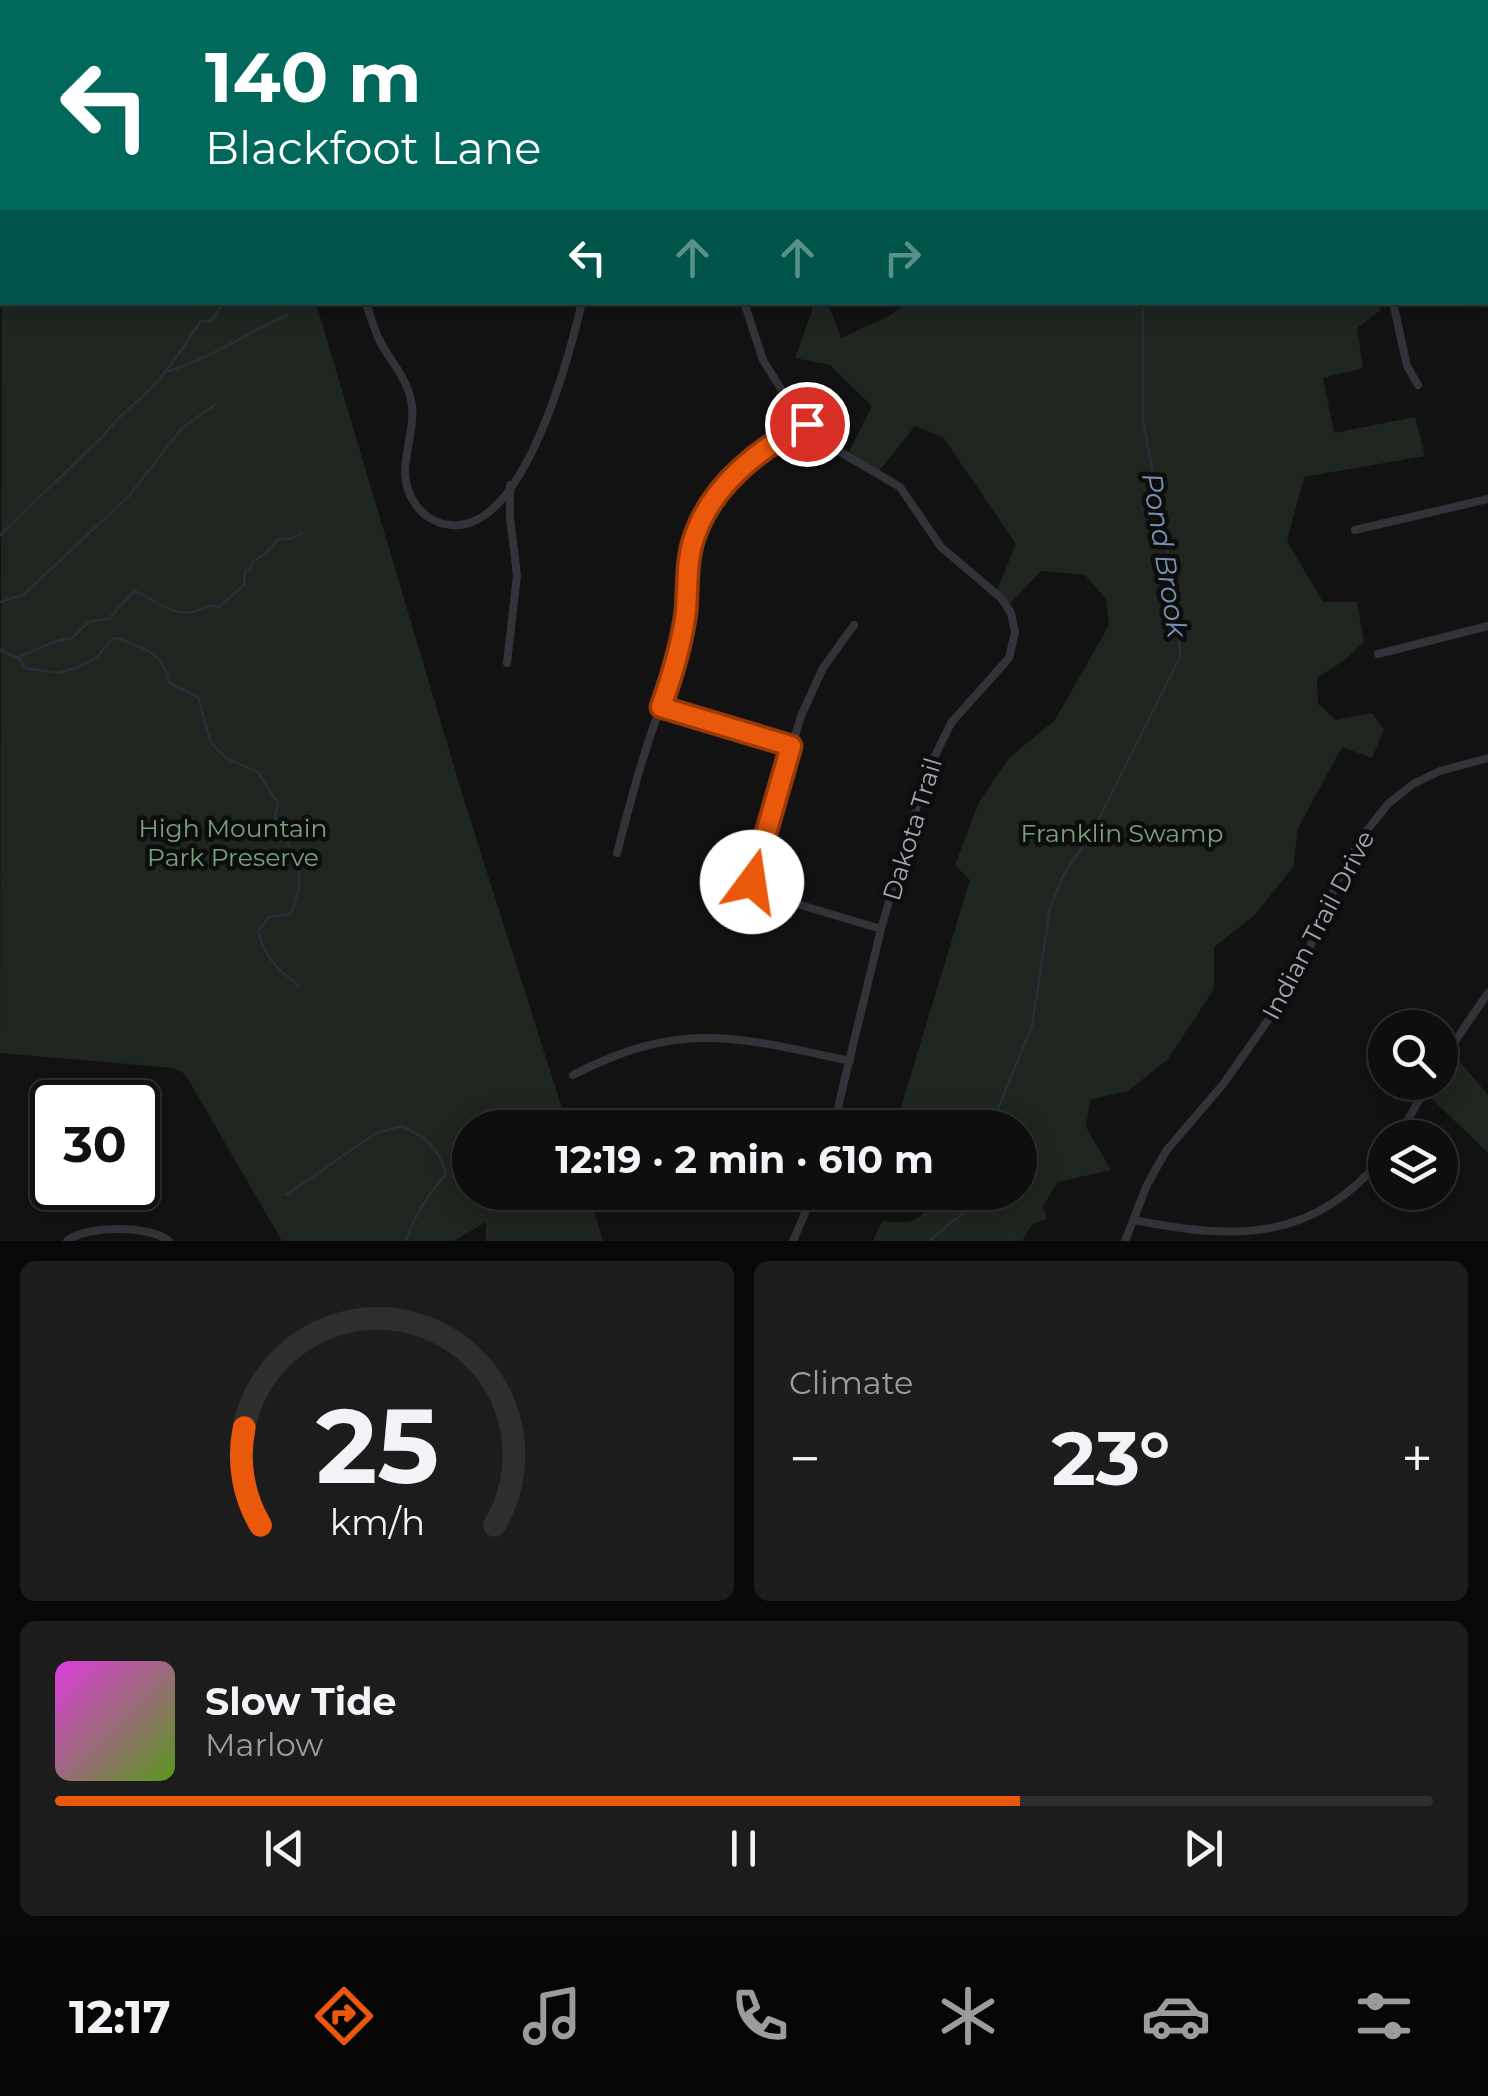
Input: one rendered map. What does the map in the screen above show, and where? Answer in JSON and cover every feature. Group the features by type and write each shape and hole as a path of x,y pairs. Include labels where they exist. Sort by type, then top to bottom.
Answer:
{"street":[{"path":"367,305 380,340 402,374 410,395 413,419 404,466 407,487 415,505 434,521 462,525 487,515 510,485 548,418 566,368 581,305"},
{"name":"Dakota Trail","path":"745,305 763,360 781,392 807,424 856,463 900,488 941,547 1001,598 1014,622 1015,640 1009,658 962,709 934,753 881,929 838,1110"},
{"path":"1394,305 1407,366 1418,384"},
{"path":"617,853 681,638 689,560 700,522 750,460 807,424"},
{"path":"507,663 517,575 510,485"},
{"path":"1355,530 1488,499"},
{"path":"854,625 822,668 791,746 752,882 767,895 881,929"},
{"path":"1378,654 1488,626"},
{"path":"661,707 791,746"},
{"name":"Indian Trail Drive","path":"1125,1241 1147,1185 1166,1151 1224,1083 1278,1006 1312,944 1342,871 1364,834 1388,804 1414,784 1440,771 1488,758"},
{"path":"1458,1036 1488,993"},
{"path":"573,1075 634,1048 691,1036 746,1039 850,1061"},
{"path":"1134,1220 1204,1235 1278,1232 1316,1218 1340,1203 1368,1173"},
{"path":"793,1241 806,1210"},
{"path":"67,1241 88,1230 152,1230 169,1241"}],"green space":[{"name":"High Mountain Park Preserve","path":"2,305 317,305 464,800 563,1110 452,1110 452,1210 594,1210 603,1241 486,1241 486,1222 454,1241 282,1241 185,1074 172,1068 0,1053"},
{"name":"Franklin Swamp","path":"811,305 829,305 841,338 904,305 1379,305 1381,310 1357,328 1363,368 1323,378 1334,433 1415,417 1425,456 1304,477 1287,541 1323,602 1357,602 1364,642 1317,678 1318,704 1336,720 1372,713 1384,730 1372,758 1342,747 1298,828 1293,867 1255,915 1214,947 1214,989 1168,1059 1128,1091 1090,1100 1086,1127 1111,1170 1058,1182 1043,1206 1047,1219 1032,1224 1022,1241 873,1241 882,1221 909,1222 925,1210 1037,1210 1037,1110 900,1110 970,880 955,865 979,802 1009,758 1055,720 1109,625 1106,599 1085,575 1041,571 1007,607 994,597 1016,544 943,437 915,426 875,476 845,460 872,406 830,365 795,358"},
{"path":"1458,1060 1488,1095 1488,1153 1433,1100 1458,1100"}],"waterway":[{"name":"Pond Brook","path":"997,1110 1032,1026 1050,908 1063,876 1091,834 1180,657 1179,613 1143,420 1143,305"},
{"path":"0,535 149,390 201,321 211,321 221,306"},
{"path":"168,371 214,353 287,315"},
{"path":"0,602 23,595 128,497 183,427 215,405"},
{"path":"18,657 71,639 89,622 108,619 135,591 181,612 211,605 219,607 244,585 245,572 252,562 278,539 291,539 302,533"},
{"path":"0,650 20,659 25,668 58,673 97,657 117,638 151,653 162,664 169,683 198,697 211,743 226,758 258,772 278,803 275,817 299,865 299,888 291,914 269,917 258,931 273,962 299,986"},
{"path":"286,1195 376,1133 402,1126 431,1144 446,1174 422,1206 406,1241"},
{"name":"Pond Brook","path":"929,1241 964,1210"}],"route":[{"path":"752,882 791,746 661,707 681,638 691,547 700,522 750,460 807,424"}]}
